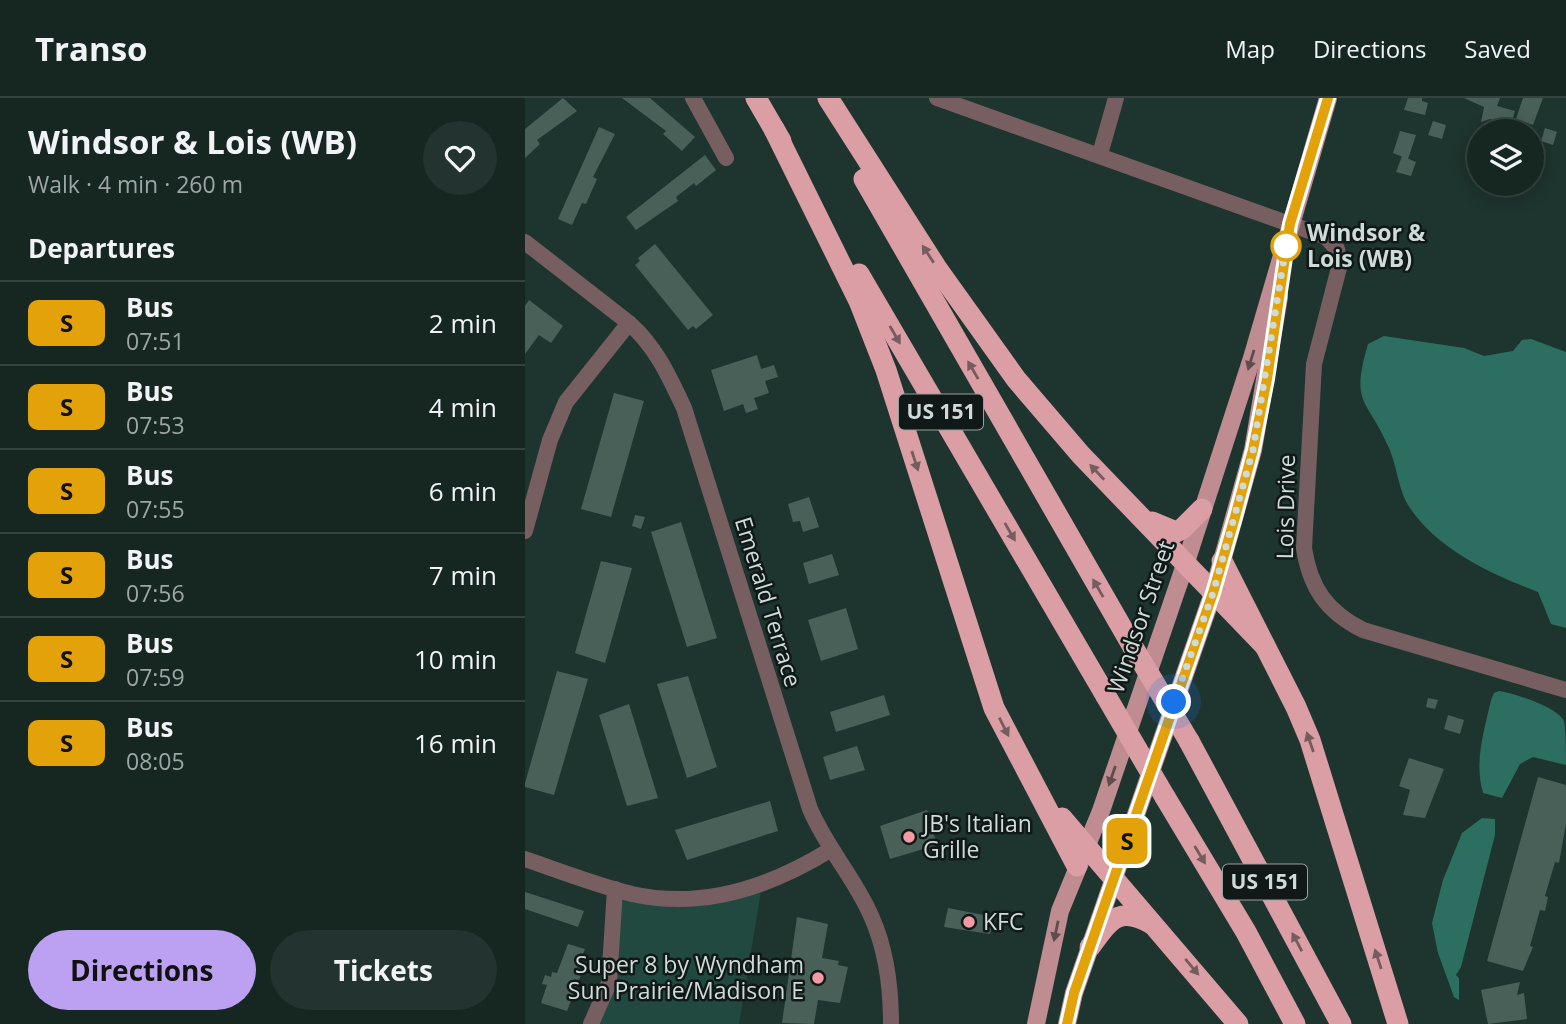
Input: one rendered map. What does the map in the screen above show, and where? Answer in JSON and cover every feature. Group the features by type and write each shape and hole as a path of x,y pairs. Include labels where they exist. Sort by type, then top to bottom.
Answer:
{"highway":[{"name":"US 151","path":"756,98 1246,932 1295,1024"},
{"name":"US 151","path":"818,98 1189,741 1341,1024"},
{"path":"828,98 936,267 1016,379 1081,455 1264,645"},
{"path":"774,129 864,313 890,383 994,708 1077,866"},
{"path":"1146,520 1176,532 1202,509"},
{"path":"1222,561 1310,740 1398,1024"},
{"path":"1035,788 1086,843 1238,1024"},
{"path":"1090,947 1106,925 1123,914 1136,915 1159,929"}],"main road":[{"name":"Windsor Street","path":"1036,1024 1060,911 1101,811 1186,562 1252,358 1328,98"},
{"name":"Windsor Street","path":"1067,1024 1090,947 1213,593 1253,450 1290,224"}],"street":[{"path":"693,98 726,158"},
{"name":"Lois Drive","path":"937,98 1100,154 1326,237 1337,249 1340,264 1314,364 1304,548 1308,574 1319,596 1343,620 1363,630 1566,690"},
{"path":"1100,154 1116,98"},
{"name":"Emerald Terrace","path":"525,242 645,337 665,367 684,408 810,809 830,850 872,916 890,981 891,1024"},
{"path":"525,531 550,440 566,402 629,323"},
{"path":"525,859 634,894 684,898 747,891 792,873 830,850"},
{"path":"591,1024 609,983 615,889"}],"shaded area":[{"path":"1384,336 1464,348 1484,356 1513,351 1522,340 1531,339 1566,352 1566,628 1551,624 1538,592 1503,578 1451,549 1422,523 1410,508 1403,495 1389,448 1363,400 1361,391 1368,344"},
{"path":"1499,691 1534,702 1560,716 1564,721 1566,742 1566,765 1533,757 1520,764 1502,798 1483,793 1479,769 1491,700 1494,693"},
{"path":"1482,818 1495,819 1495,835 1461,967 1456,975 1459,978 1459,1000 1454,997 1438,953 1432,923 1443,880 1462,833"},
{"path":"762,885 739,1024 591,1024 602,1005 615,889 685,898"}],"building":[{"path":"563,98 577,111 537,140 540,144 525,158 525,129"},
{"path":"622,98 650,98 695,137 682,151 663,134 666,131"},
{"path":"1408,98 1422,98 1422,101 1428,103 1425,115 1404,110"},
{"path":"1464,98 1500,98 1497,106 1515,111 1513,119 1482,119 1484,107"},
{"path":"1523,98 1543,98 1535,119 1516,119"},
{"path":"1433,121 1446,125 1442,139 1428,135"},
{"path":"599,127 615,134 593,177 597,179 586,204 582,203 572,225 558,219"},
{"path":"1545,128 1557,132 1553,145 1544,142"},
{"path":"1400,131 1416,135 1408,159 1393,153"},
{"path":"705,155 716,170 696,186 694,183 676,197 678,201 636,230 626,217"},
{"path":"1402,156 1416,162 1411,176 1396,172"},
{"path":"655,244 713,315 696,329 693,326 688,330 635,265 640,261 638,258"},
{"path":"529,300 563,326 551,343 539,335 525,354 525,306"},
{"path":"757,355 761,369 774,365 778,377 765,381 769,393 754,398 758,409 746,413 743,404 724,411 711,370"},
{"path":"614,393 644,401 611,517 581,509"},
{"path":"809,497 819,527 803,532 800,521 793,522 788,504"},
{"path":"635,515 645,517 641,529 632,526"},
{"path":"681,522 717,638 687,647 651,532"},
{"path":"832,554 839,575 809,584 803,563"},
{"path":"601,561 632,568 605,663 575,653"},
{"path":"846,608 858,649 821,661 808,620"},
{"path":"557,671 588,679 554,795 525,787 525,783"},
{"path":"688,676 717,767 687,778 657,684"},
{"path":"884,695 890,715 836,732 830,712"},
{"path":"1428,698 1438,700 1435,709 1426,707"},
{"path":"629,704 658,798 627,806 599,715"},
{"path":"1448,715 1464,720 1460,734 1444,729"},
{"path":"857,746 865,770 830,780 823,757"},
{"path":"1409,758 1444,769 1425,818 1403,815 1410,790 1399,786"},
{"path":"1538,777 1566,785 1566,824 1559,863 1555,862 1545,896 1548,897 1545,911 1540,910 1530,946 1533,947 1523,971 1487,961"},
{"path":"770,801 778,831 687,860 675,830"},
{"name":"JB's Italian Grille","path":"927,810 937,845 890,859 880,826"},
{"path":"525,892 584,911 578,927 525,909"},
{"name":"KFC","path":"948,908 994,917 990,934 944,927"},
{"name":"Super 8 by Wyndham Sun Prairie/Madison E","path":"797,917 828,924 822,958 839,961 838,965 848,967 840,1003 818,1000 814,1024 782,1023"},
{"path":"568,944 585,949 577,968 583,970 567,1011 541,1003 547,985 542,984 545,975 551,977 552,972 557,973"},
{"path":"1520,982 1517,995 1524,993 1527,1019 1488,1024 1481,990"}],"bus line":[{"name":"S","path":"1067,1024 1074,993 1213,593 1253,450 1267,379 1290,224 1328,98"}],"place":[{"name":"Windsor & Lois (WB)","path":"1286,246"},
{"name":"JB's Italian Grille","path":"909,837"},
{"name":"KFC","path":"969,922"},
{"name":"Super 8 by Wyndham Sun Prairie/Madison E","path":"818,978"}],"route":[{"path":"1174,702 1213,593 1253,450 1267,379 1286,246"}]}
